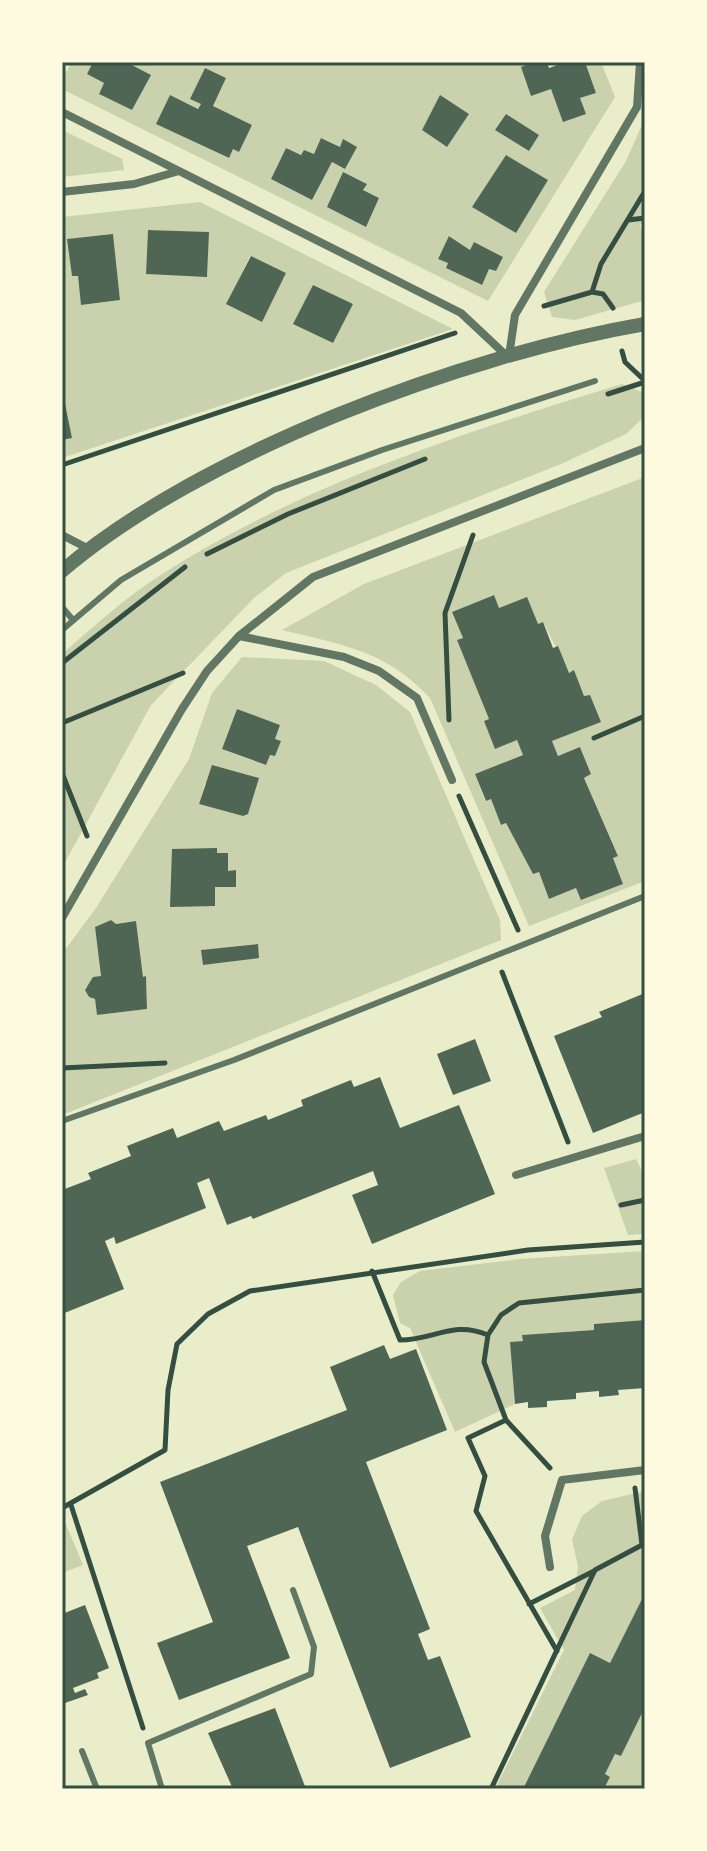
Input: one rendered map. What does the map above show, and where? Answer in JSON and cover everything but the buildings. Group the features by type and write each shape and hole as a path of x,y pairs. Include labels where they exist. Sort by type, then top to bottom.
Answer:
{"street":[{"path":"509,357 515,315 641,108 640,62"},
{"path":"62,112 461,313 509,357"},
{"path":"62,192 134,184 180,171"},
{"path":"62,571 89,549 177,493 253,453 363,405 509,357 645,324"},
{"path":"62,918 207,671 239,636 313,577 645,448"},
{"path":"62,535 89,549"},
{"path":"239,636 344,657 379,671 417,698 452,780"},
{"path":"516,1175 645,1136"},
{"path":"550,1567 545,1536 562,1480 645,1470"}],"lane":[{"path":"62,630 121,580 274,490 382,450 595,381"},
{"path":"62,607 73,620"},
{"path":"62,1121 234,1060 523,942 645,896"},
{"path":"162,1789 148,1743 311,1674 314,1647 293,1590"},
{"path":"82,1751 97,1789"}],"path":[{"path":"592,292 601,264 645,191"},
{"path":"627,220 645,218"},
{"path":"544,306 592,292 603,294 612,304 613,312"},
{"path":"62,465 463,330"},
{"path":"597,398 645,382 625,362 621,345"},
{"path":"62,663 193,562 288,514 427,458"},
{"path":"450,734 445,613 481,513"},
{"path":"62,723 181,673 207,671"},
{"path":"594,738 645,716"},
{"path":"62,773 96,859"},
{"path":"452,780 523,942"},
{"path":"503,974 574,1157"},
{"path":"62,1068 174,1063"},
{"path":"621,1205 645,1200"},
{"path":"62,1508 165,1450 168,1390 177,1344 208,1314 250,1291 528,1250 645,1242"},
{"path":"372,1271 400,1340 419,1340 467,1326 488,1335"},
{"path":"562,1480 506,1420 484,1362 488,1335 501,1315 519,1303 645,1290"},
{"path":"506,1420 468,1438 485,1476 476,1511 557,1651"},
{"path":"529,1604 642,1545 633,1471"},
{"path":"71,1505 148,1743"},
{"path":"491,1789 595,1570"}],"green space":[{"path":"72,62 93,62 87,74 104,83 99,94 132,110 150,75 126,62 534,62 531,96 551,89 585,114 580,98 596,93 585,62 601,62 615,97 488,301 62,89 62,73 65,74","holes":["205,68 226,78 213,106 252,125 239,151 233,149 228,158 157,124 170,95 198,109 201,104 191,98","440,96 469,114 447,147 422,130","506,114 539,135 529,151 496,130","322,138 340,147 343,140 356,147 345,169 332,162 312,200 271,179 286,148 301,155 304,150 314,154","506,155 548,180 515,232 473,207","343,173 366,183 363,190 379,198 366,226","450,236 470,250 474,242 503,257 496,271 489,269 481,285 446,268 448,263 438,258"]},
{"path":"645,118 645,223 640,224 645,244 645,300 575,320 552,317 544,292 626,161"},
{"path":"62,130 122,159 124,170 62,177"},
{"path":"200,202 453,329 62,458 62,440 72,438 62,385 62,217","holes":["148,230 208,232 207,276 146,274","113,235 120,300 82,305 78,276 72,276 68,239","250,256 286,273 262,321 227,304","313,285 352,304 333,343 294,324"]},
{"path":"622,384 642,392 645,416 626,434 561,464 286,573 254,598 151,705 62,868 62,654 86,633 162,574 215,542 327,487 503,421"},
{"path":"645,477 645,881 529,926 430,698 379,659 344,645 282,630 364,584","holes":["493,595 499,608 538,624 543,622 569,673 574,671 584,696 590,695 600,722 552,741 558,756 581,748 591,774 584,778 618,855 613,858 623,884 582,900 576,888 549,899 539,872 533,874 506,823 501,825 491,799 485,801 475,774 523,755 517,740 495,748 484,721 489,719 458,640 463,638 452,612"]},
{"path":"242,657 324,661 376,685 410,712 500,920 501,940 62,1115 62,954 96,908 189,759 212,693","holes":["237,709 280,725 275,739 280,742 275,756 270,755 265,765 222,749","258,779 248,814 243,816 199,804 205,783","111,920 116,924 136,921 143,977 146,977 147,1009 97,1015 95,999 89,997 85,988 101,976 95,927","257,944 259,958 203,965 202,950"]},
{"path":"636,1159 645,1177 645,1234 628,1235 604,1168"},
{"path":"645,1251 645,1320 594,1324 594,1330 523,1335 523,1341 511,1342 515,1404 455,1432 410,1328 400,1323 393,1295 401,1282 420,1271 520,1259"},
{"path":"645,1491 645,1593 610,1663 590,1654 523,1789 495,1789 564,1650 540,1608 575,1590 578,1566 572,1540 582,1516 602,1501"},
{"path":"62,1515 83,1565 62,1573"},
{"path":"645,1707 645,1789 604,1789 610,1778 605,1774 615,1754 621,1756"}]}
